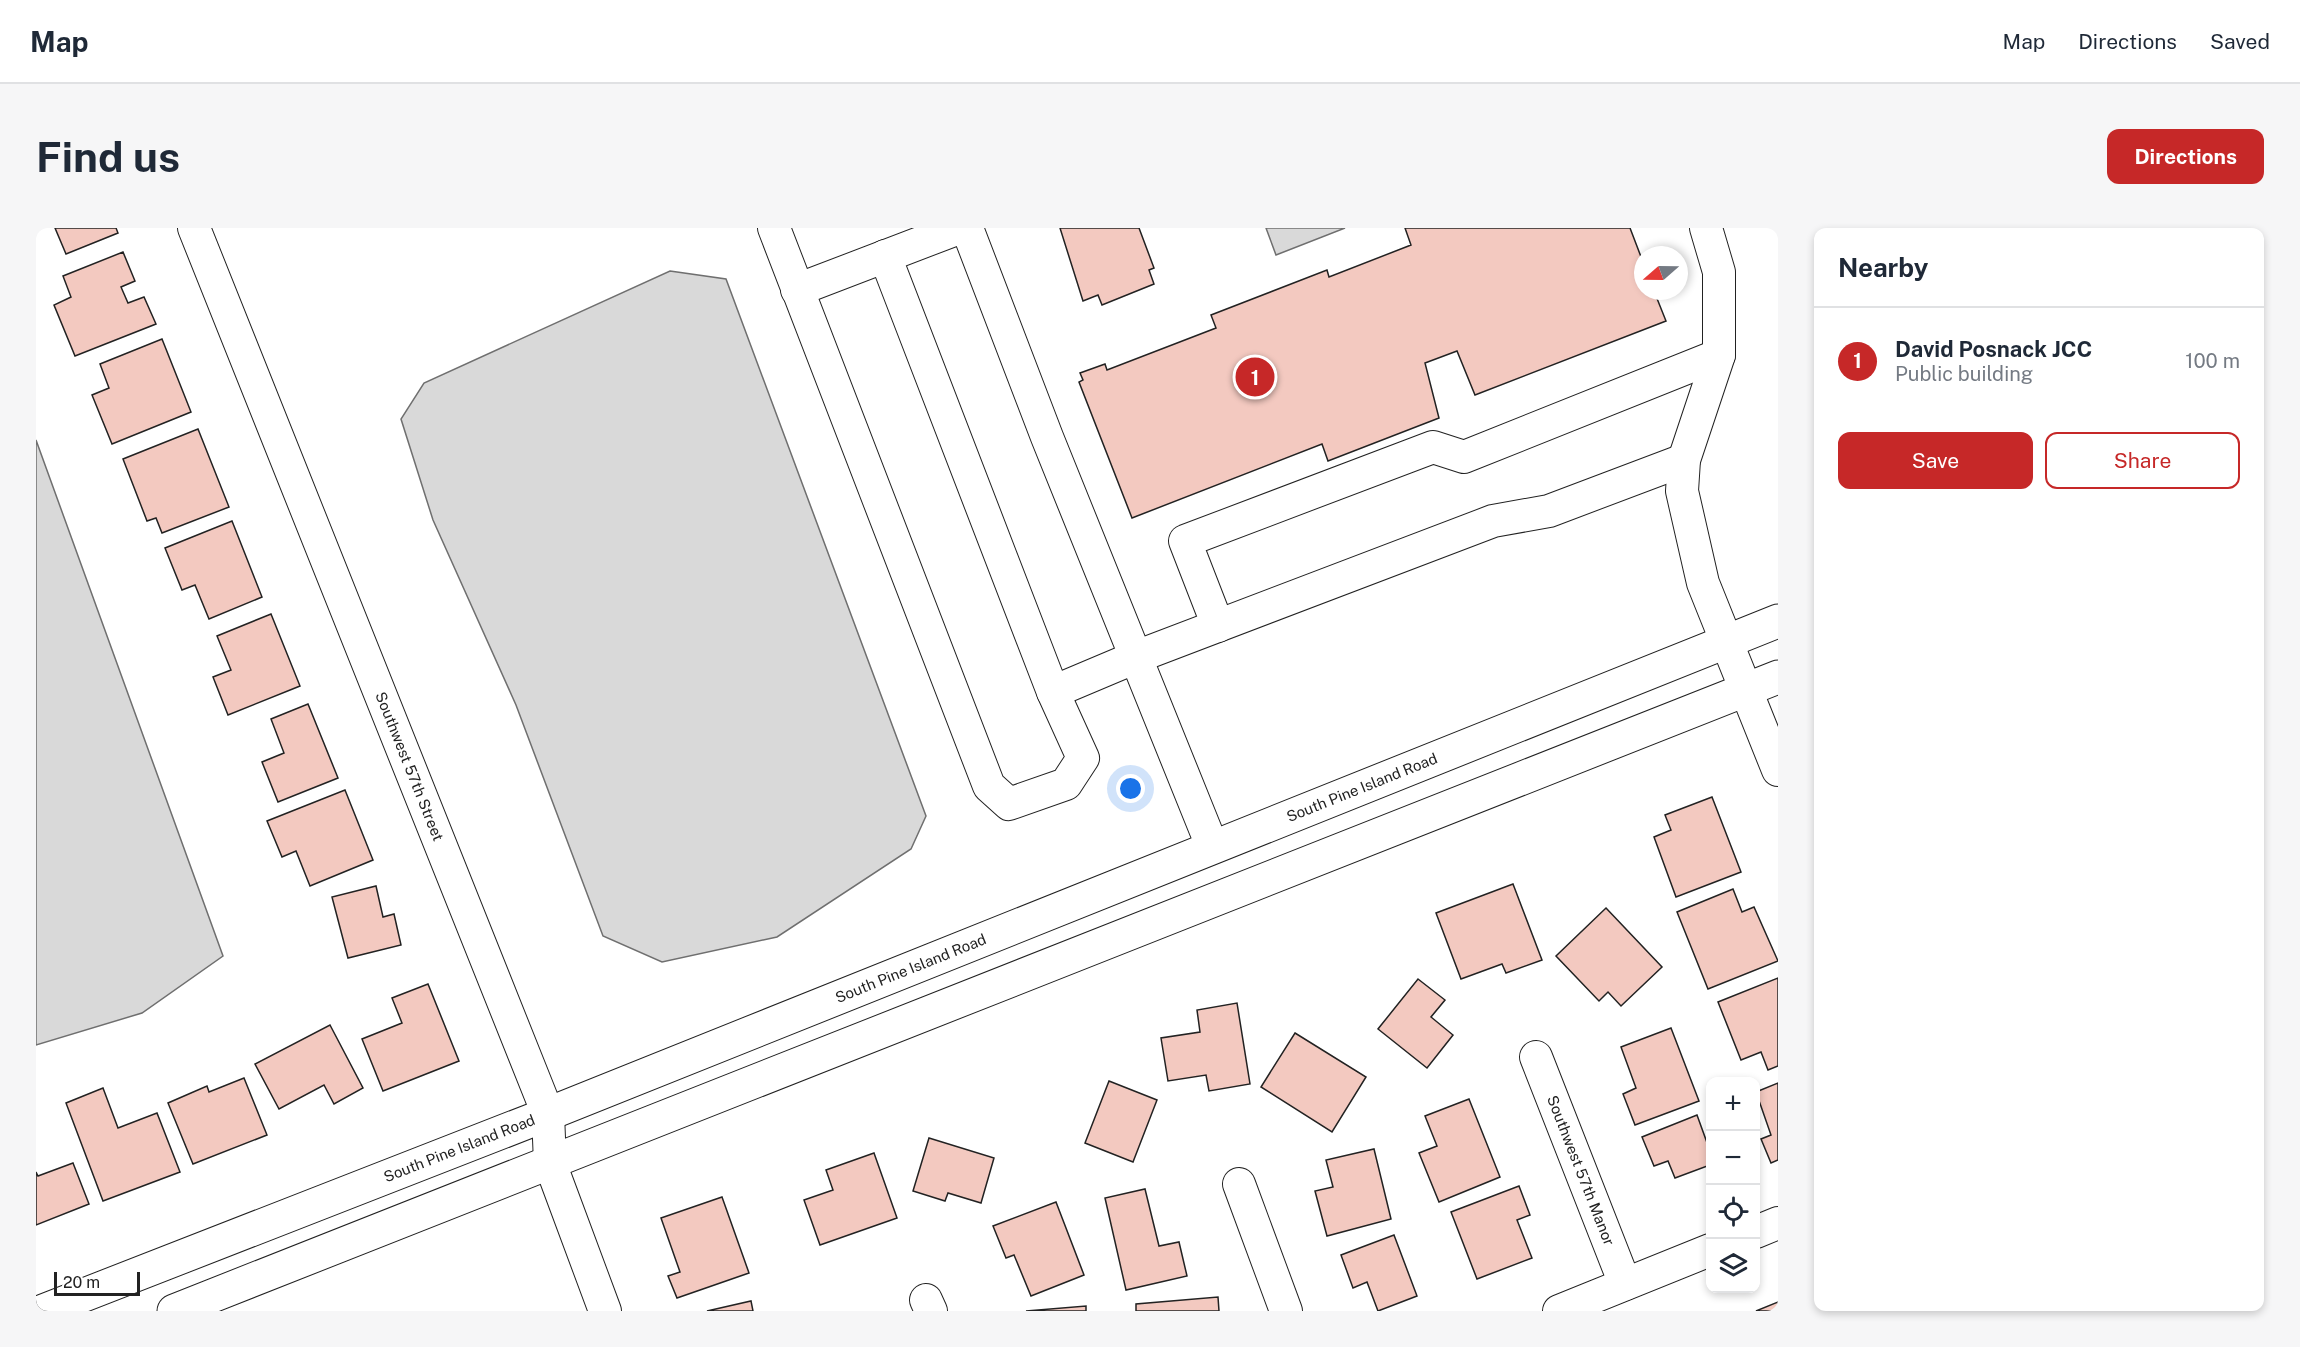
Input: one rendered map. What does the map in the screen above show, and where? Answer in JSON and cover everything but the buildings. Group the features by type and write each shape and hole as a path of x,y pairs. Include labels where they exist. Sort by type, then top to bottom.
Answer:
{"main road":[{"name":"South Pine Island Road","path":"43,1311 548,1114 1778,621"},
{"path":"174,1311 1778,677"}],"street":[{"name":"Southwest 57th Street","path":"194,228 548,1114 550,1164 605,1311"},
{"path":"774,228 989,786 1009,804 1066,784 1083,758 1053,692 885,256"},
{"path":"797,290 959,228"},
{"path":"967,228 1047,437 1212,846"},
{"path":"1706,228 1719,272 1719,355 1698,410 1684,460 1682,491 1703,583 1778,770"},
{"path":"1218,626 1185,541 1433,447 1464,457 1719,355"},
{"path":"1053,692 1136,657 1493,521 1549,511 1684,460"},
{"name":"Southwest 57th Manor","path":"1536,1057 1625,1284"},
{"path":"1239,1184 1286,1311"},
{"path":"1760,1230 1778,1223"},
{"path":"1559,1311 1706,1252"}],"shaded area":[{"path":"1266,228 1345,228 1276,255"},
{"path":"670,271 726,279 926,816 911,849 777,937 662,962 603,936 516,705 433,520 401,419 424,383"},
{"path":"36,440 223,956 142,1013 36,1045"}],"place":[{"name":"David Posnack JCC","path":"1255,377"}]}
